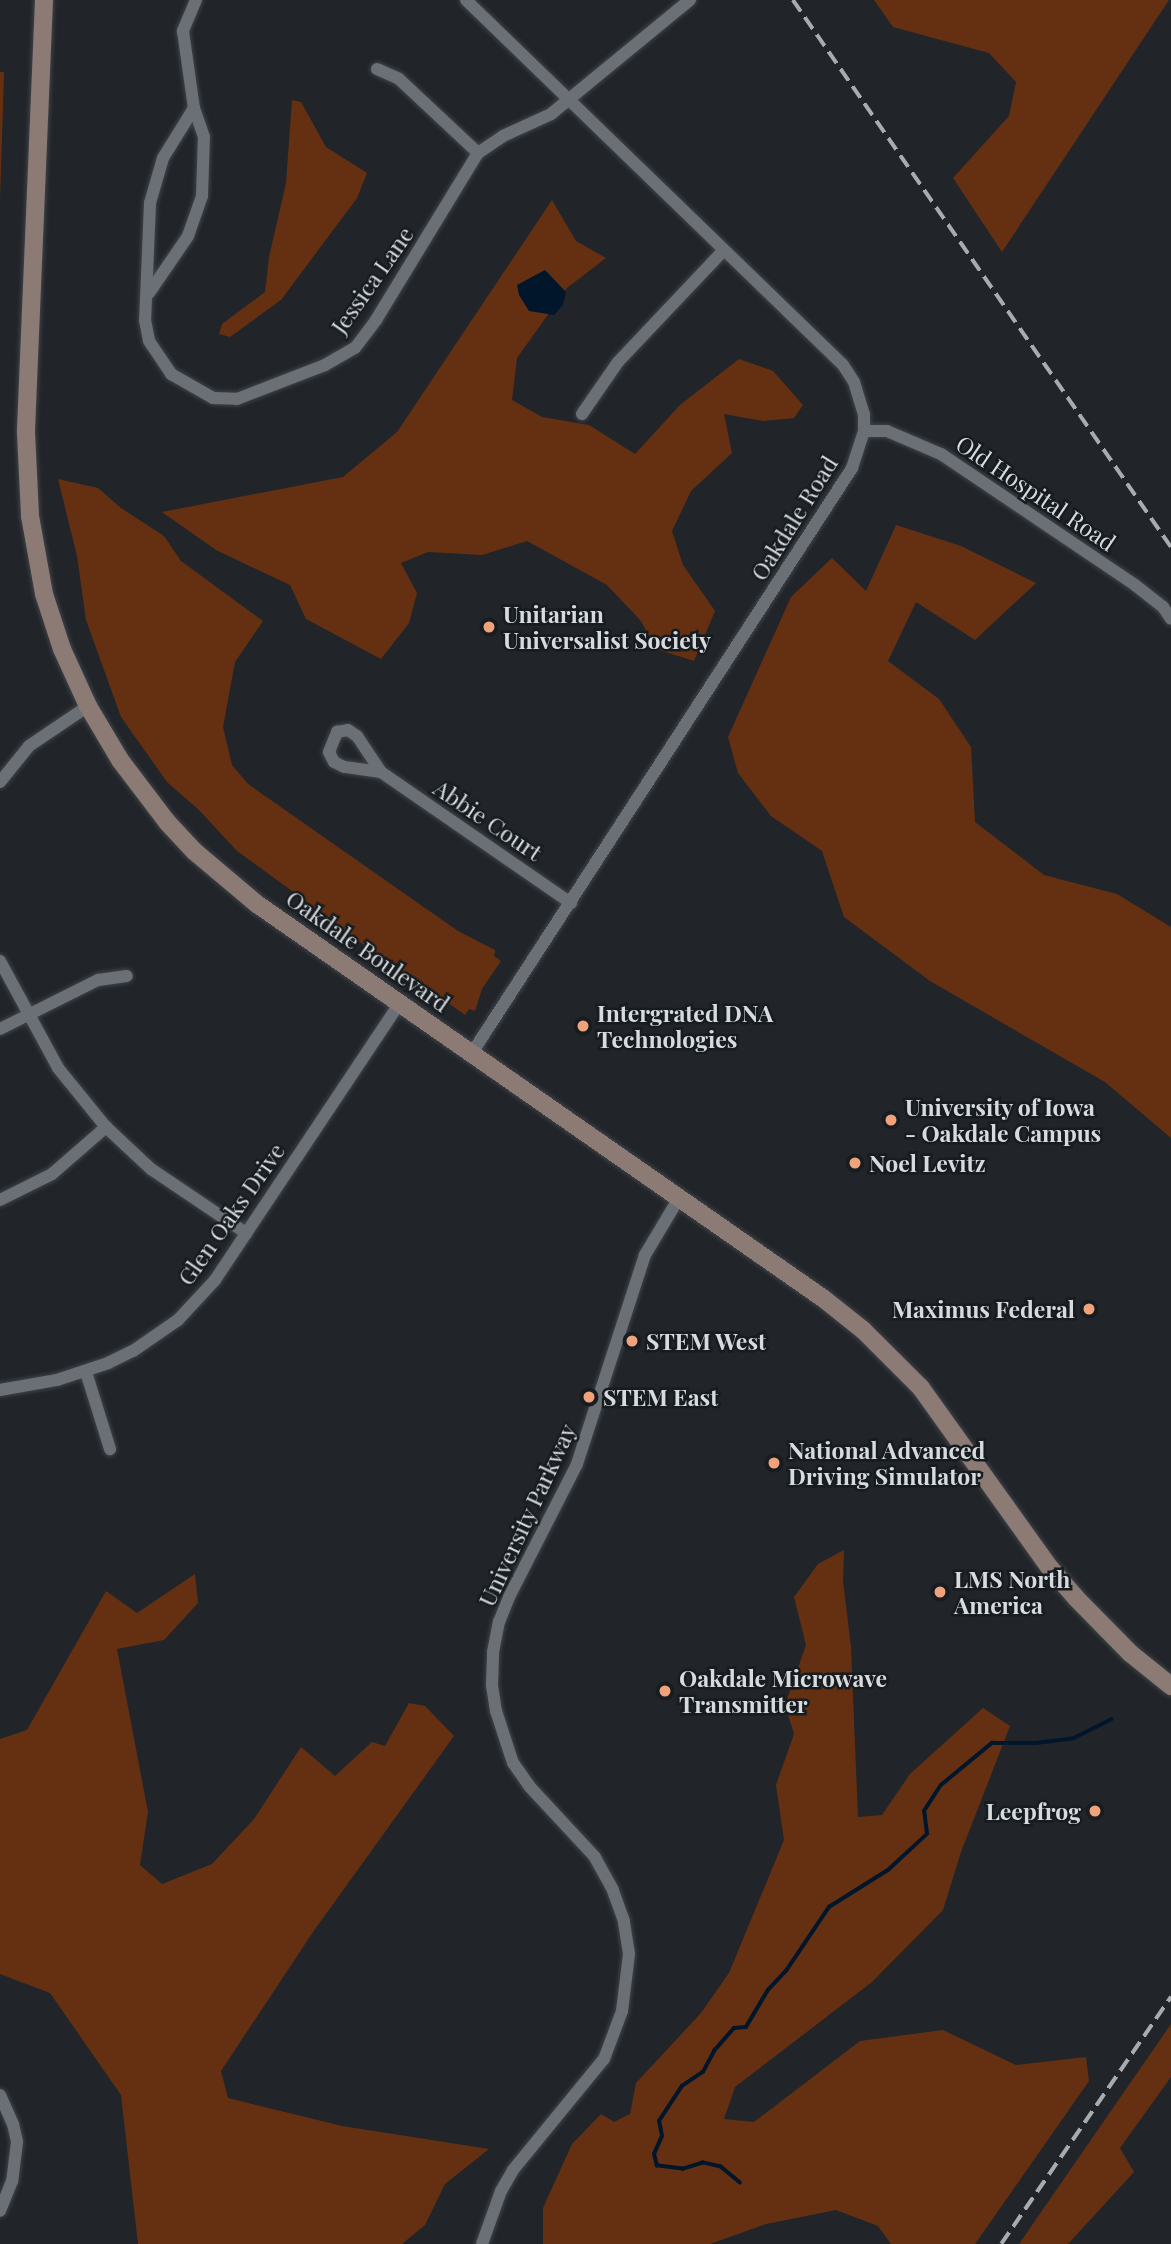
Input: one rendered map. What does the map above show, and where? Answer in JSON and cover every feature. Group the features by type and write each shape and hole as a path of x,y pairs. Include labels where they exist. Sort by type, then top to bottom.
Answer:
{"main road":[{"name":"Oakdale Boulevard","path":"44,0 25,455 32,535 44,594 62,649 88,706 141,790 194,850 257,904 824,1299 906,1371 951,1428 1050,1567 1104,1628 1171,1686"}],"street":[{"path":"149,293 188,236 202,196 204,137 194,108 183,31 196,0"},
{"name":"Oakdale Road","path":"466,0 843,365 861,399 864,431 852,468 472,1053"},
{"name":"Jessica Lane","path":"194,108 163,158 150,203 149,293 145,320 149,341 171,374 213,398 237,399 315,370 355,348 376,320 478,153 503,136 551,114 690,0"},
{"path":"377,69 399,79 478,153"},
{"path":"582,414 618,362 723,251"},
{"name":"Old Hospital Road","path":"864,431 887,431 941,454 1135,585 1163,607 1171,619"},
{"path":"0,782 29,746 88,706"},
{"name":"Abbie Court","path":"381,772 571,903"},
{"path":"0,961 58,1068 106,1127 160,1175 246,1233"},
{"path":"0,1029 98,980 127,976"},
{"name":"Glen Oaks Drive","path":"0,1390 86,1372 133,1351 178,1320 215,1280 400,1003"},
{"path":"0,1200 52,1174 106,1127"},
{"name":"University Parkway","path":"482,2244 493,2211 513,2170 604,2059 622,2011 629,1954 624,1921 613,1890 595,1857 530,1787 513,1763 496,1711 492,1685 499,1622 577,1464 645,1255 679,1198"},
{"path":"86,1372 110,1449"},
{"path":"0,2095 13,2124 17,2142 12,2181 0,2211"}],"shaded area":[{"path":"874,0 1169,0 1002,252 953,178 1009,116 1016,82 989,53 893,27"},
{"path":"0,72 4,72 0,200"},
{"path":"292,100 301,102 326,147 367,173 357,198 281,300 230,337 219,334 222,324 265,292 269,257 286,183"},
{"path":"552,200 576,241 606,258 567,288 517,358 512,400 542,417 589,425 635,454 680,405 739,359 773,371 803,405 794,418 763,421 724,414 732,453 691,491 672,531 683,565 715,611 694,661 656,649 641,621 607,585 527,541 482,555 428,552 401,563 417,593 409,623 381,659 306,619 290,585 216,550 162,512 343,477 397,432"},
{"path":"58,479 98,488 121,508 164,536 181,561 263,621 235,662 223,727 232,765 248,784 458,931 495,950 494,956 501,961 482,989 475,1011 469,1009 465,1015 447,1002 428,996 336,923 237,851 199,810 167,782 121,717 86,620 77,556"},
{"path":"896,525 961,546 1036,583 975,640 916,602 888,661 939,699 971,747 975,822 1044,875 1117,894 1171,927 1171,1138 1105,1082 930,981 844,917 822,851 771,816 738,773 728,737 791,597 832,558 866,591"},
{"path":"844,1550 843,1581 851,1647 858,1817 882,1815 910,1774 983,1708 1010,1726 961,1852 943,1910 872,1982 735,2087 724,2119 754,2122 860,2041 943,2030 1016,2065 1086,2057 1089,2081 975,2244 891,2244 878,2226 836,2210 766,2224 710,2244 543,2244 543,2208 572,2144 601,2114 614,2122 630,2114 636,2083 701,2013 729,1973 784,1840 776,1785 794,1734 785,1705 806,1645 794,1597 818,1564"},
{"path":"195,1574 198,1603 164,1640 117,1649 148,1812 140,1865 162,1884 212,1864 254,1819 301,1747 335,1776 372,1742 385,1746 409,1703 425,1706 454,1736 313,1932 221,2071 228,2098 342,2126 489,2149 445,2184 425,2225 402,2244 138,2244 121,2095 50,1993 0,1974 0,1739 27,1730 106,1591 137,1613"},
{"path":"1171,2024 1171,2077 1120,2148 1134,2172 1068,2244 1019,2244"}],"water":[{"path":"545,270 566,292 563,305 554,315 529,311 519,295 517,285"}],"waterway":[{"path":"740,2183 721,2167 703,2163 683,2169 657,2166 654,2154 662,2136 659,2121 682,2086 703,2072 714,2051 734,2028 746,2027 768,1990 786,1971 829,1907 888,1870 927,1834 924,1811 941,1785 992,1743 1036,1743 1074,1738 1112,1719"}],"railway":[{"path":"793,0 1171,547"},
{"path":"1001,2244 1171,1997"}],"place":[{"name":"Unitarian Universalist Society","path":"489,627"},
{"name":"Intergrated DNA Technologies","path":"583,1026"},
{"name":"University of Iowa - Oakdale Campus","path":"891,1120"},
{"name":"Noel Levitz","path":"855,1163"},
{"name":"Maximus Federal","path":"1089,1309"},
{"name":"STEM West","path":"632,1341"},
{"name":"STEM East","path":"589,1397"},
{"name":"National Advanced Driving Simulator","path":"774,1463"},
{"name":"LMS North America","path":"940,1592"},
{"name":"Oakdale Microwave Transmitter","path":"665,1691"},
{"name":"Leepfrog","path":"1095,1811"}]}
